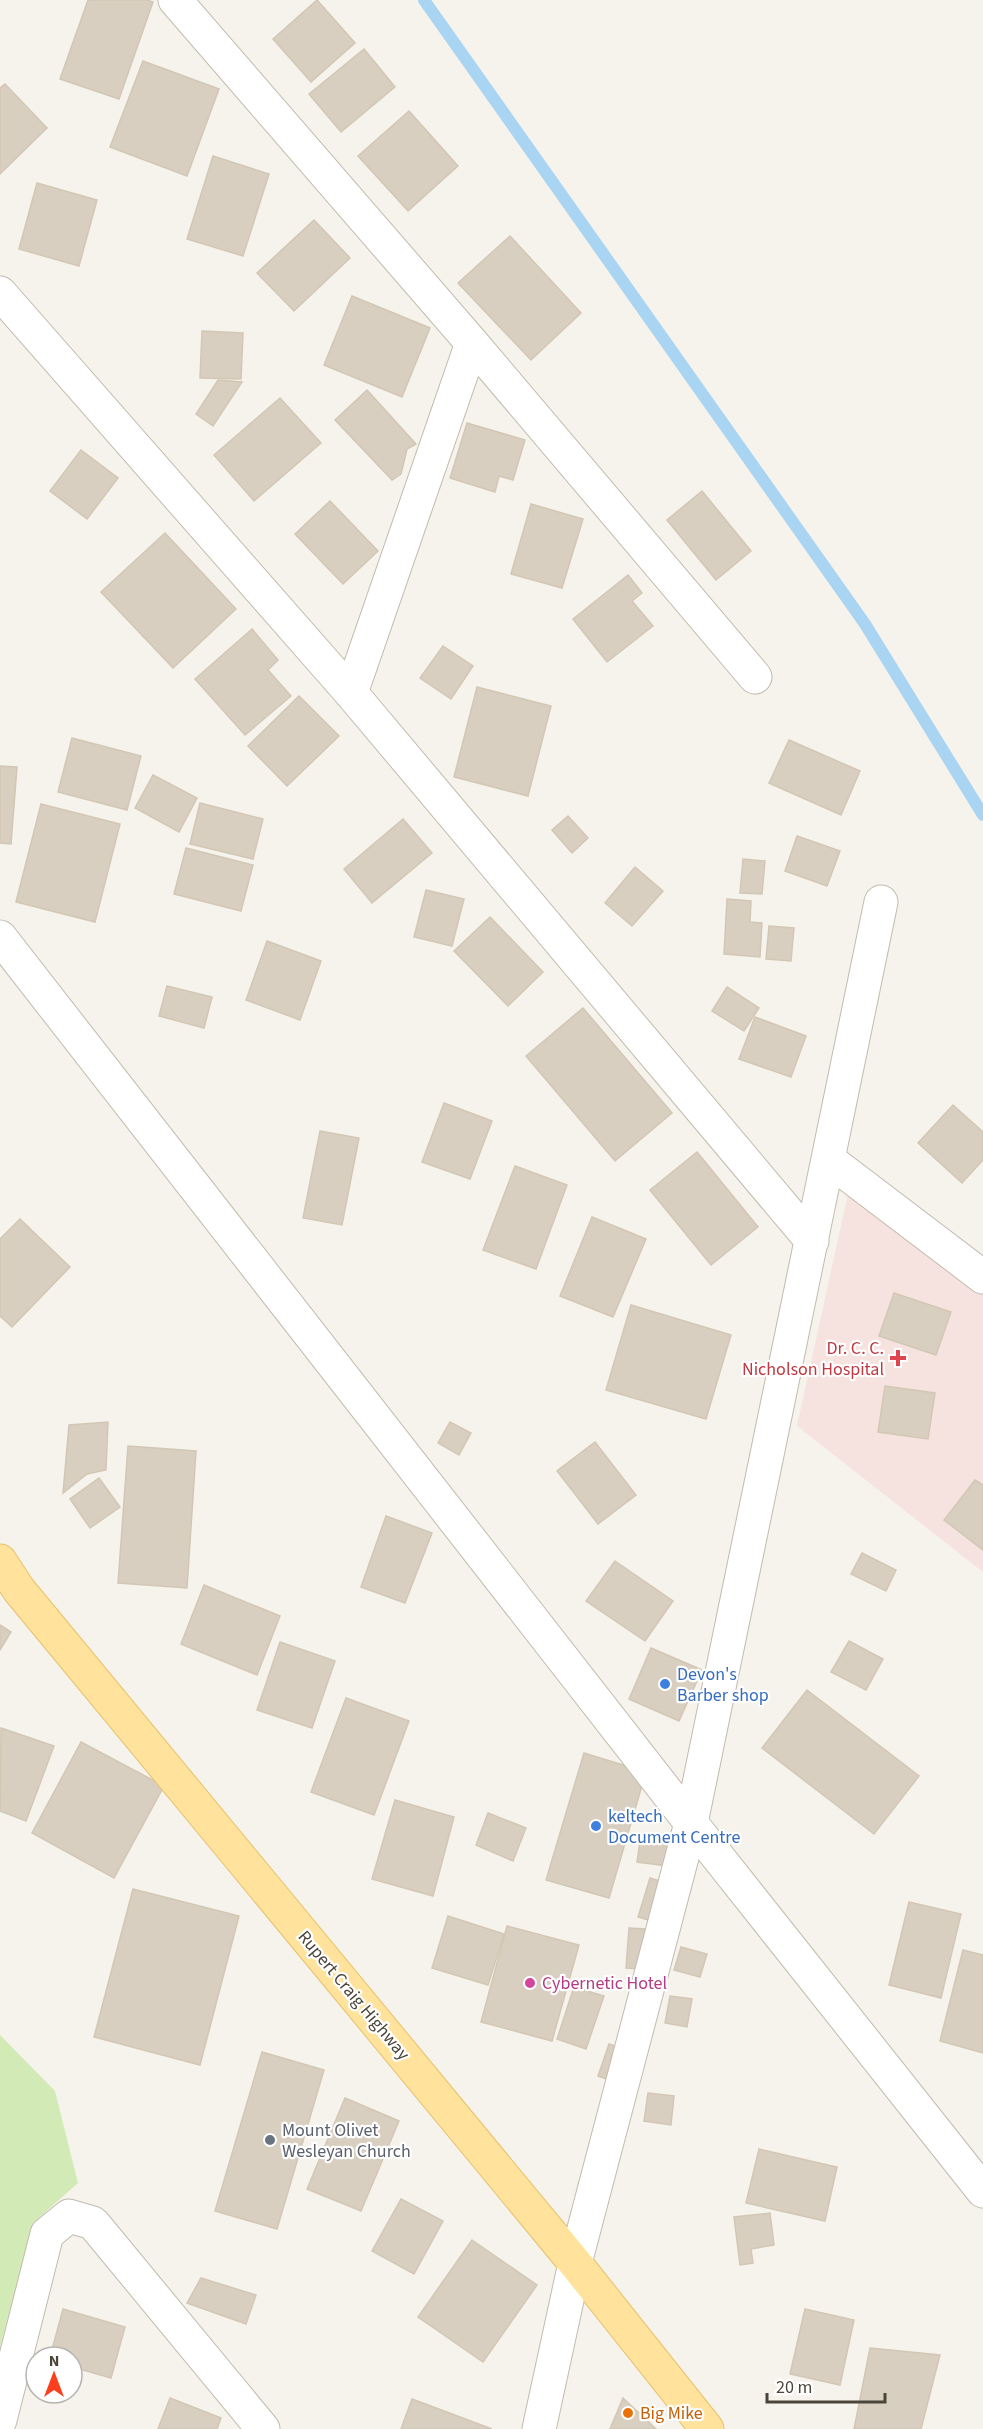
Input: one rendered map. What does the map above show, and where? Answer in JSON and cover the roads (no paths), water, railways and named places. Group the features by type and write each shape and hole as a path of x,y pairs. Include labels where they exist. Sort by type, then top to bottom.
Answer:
{"main road":[{"name":"Rupert Craig Highway","path":"0,1562 19,1590 575,2263 707,2429"}],"street":[{"path":"175,0 472,343 755,677"},
{"path":"0,293 351,693 812,1241"},
{"path":"351,693 472,343"},
{"path":"539,2429 575,2263 691,1823 881,902"},
{"path":"0,937 691,1823 983,2191"},
{"path":"829,1160 983,1277"},
{"path":"0,2420 47,2234 69,2216 93,2223 262,2429"}],"waterway":[{"path":"424,0 865,624 983,815"}],"place":[{"name":"Dr. C. C. Nicholson Hospital","path":"898,1358"},
{"name":"Devon's Barber shop","path":"665,1684"},
{"name":"keltech Document Centre","path":"596,1826"},
{"name":"Cybernetic Hotel","path":"530,1983"},
{"name":"Mount Olivet Wesleyan Church","path":"270,2140"},
{"name":"Big Mike","path":"628,2413"}]}
